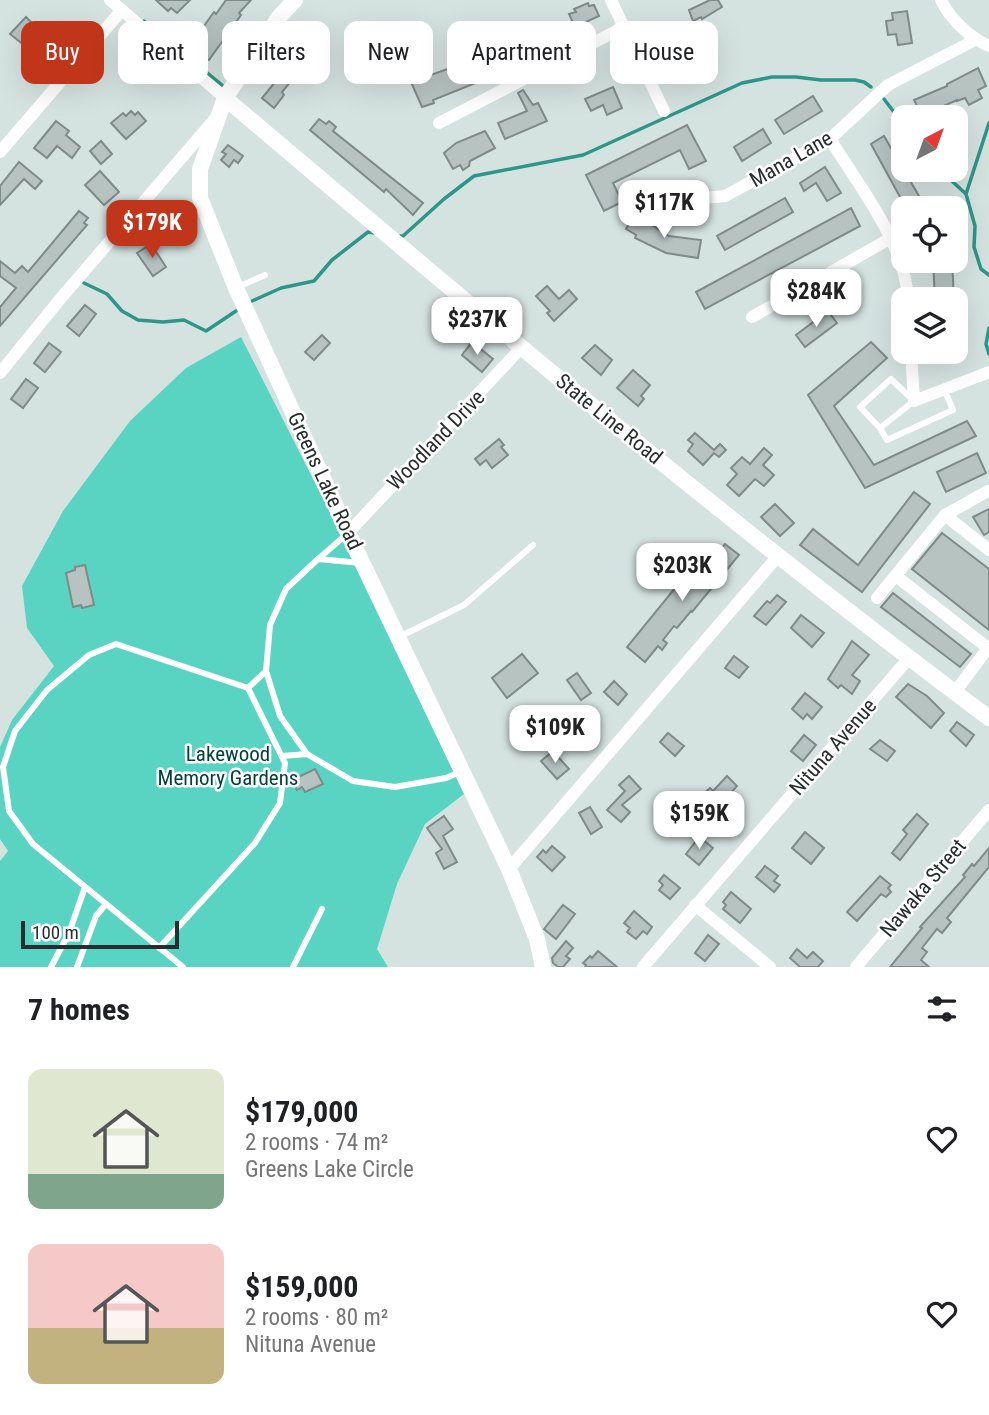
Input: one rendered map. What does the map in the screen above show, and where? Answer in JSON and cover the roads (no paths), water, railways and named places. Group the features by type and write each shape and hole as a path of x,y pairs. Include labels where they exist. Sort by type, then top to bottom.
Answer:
{"street":[{"name":"State Line Road","path":"110,0 522,347 778,556 989,718"},
{"name":"Greens Lake Road","path":"295,0 279,17 225,98 200,169 200,198 236,288 348,533 509,869 537,939 543,967"},
{"path":"611,0 621,21"},
{"path":"941,0 945,8 975,40 989,46"},
{"path":"0,152 122,10"},
{"path":"439,123 610,34"},
{"name":"Mana Lane","path":"666,190 691,199 725,196 830,139 888,85 975,40"},
{"path":"651,84 664,111"},
{"path":"0,373 219,114"},
{"path":"752,317 891,238 830,139"},
{"name":"Woodland Drive","path":"348,533 522,347"},
{"path":"912,364 914,401 989,372"},
{"path":"877,598 945,515 988,491"},
{"path":"945,515 989,550"},
{"path":"509,869 778,556"},
{"path":"896,576 988,647 955,692"},
{"name":"Nituna Avenue","path":"643,967 909,658"},
{"name":"Nawaka Street","path":"856,967 989,810"},
{"path":"695,905 770,967"}],"lane":[{"path":"236,288 265,275"},
{"path":"880,428 914,401 891,379 860,407 880,428 887,440 953,410 944,389"},
{"path":"348,533 286,589 270,625 266,671 280,716 307,754 353,781 395,787 446,778 461,772"},
{"path":"399,636 464,605 533,545"},
{"path":"318,559 364,563"},
{"path":"159,948 255,842 280,803 285,763 248,688 116,644 89,655 47,690 15,731 3,767 9,811 33,844 159,948 183,967"},
{"path":"248,688 266,671"},
{"path":"282,757 307,754"},
{"path":"51,967 69,933 85,887"},
{"path":"77,967 96,916 106,904"},
{"path":"293,967 322,909"}],"waterway":[{"path":"208,74 222,85"},
{"path":"400,236 474,176 583,155 742,83 772,77 796,77 855,80 871,87"},
{"path":"884,99 891,108"},
{"path":"989,123 966,194 975,226 974,247 981,269 989,275"},
{"path":"953,182 966,194"},
{"path":"252,301 281,288 314,281 332,260 368,232 374,233"},
{"path":"84,283 107,294 122,311 138,320 184,320 206,331 236,311"},
{"path":"989,328 986,344 989,354"}],"park label":[{"name":"Lakewood Memory Gardens","path":"228,766"}]}
